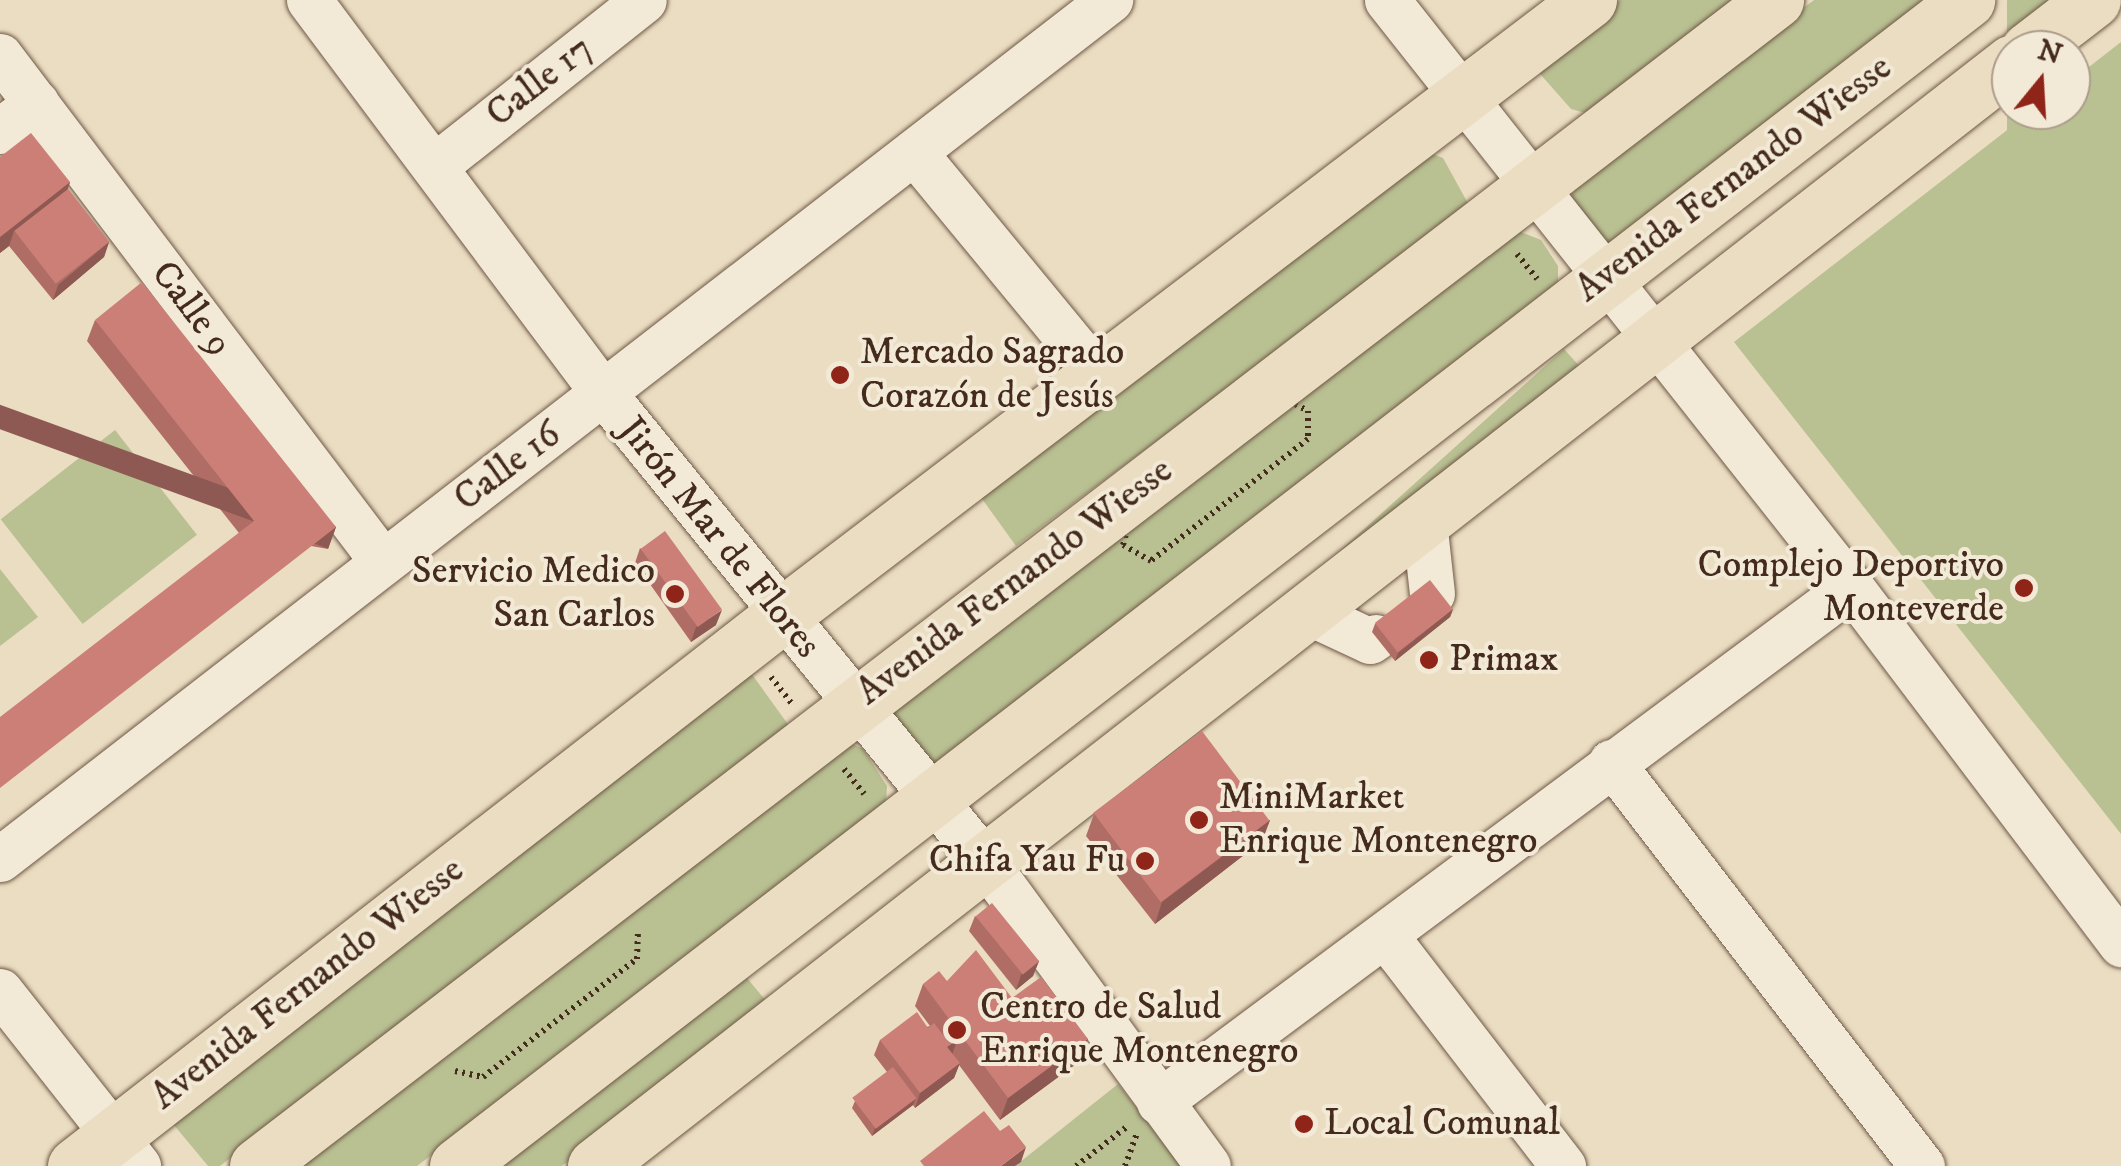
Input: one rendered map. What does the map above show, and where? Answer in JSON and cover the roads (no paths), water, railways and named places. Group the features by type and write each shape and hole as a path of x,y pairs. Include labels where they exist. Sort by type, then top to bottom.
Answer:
{"main road":[{"name":"Avenida Fernando Wiesse","path":"109,1156 780,616 1589,0"},
{"name":"Avenida Fernando Wiesse","path":"257,1166 829,712 1536,186 1776,0"},
{"name":"Avenida Fernando Wiesse","path":"457,1166 1967,0"},
{"path":"2054,30 2093,0"},
{"name":"Avenida Fernando Wiesse","path":"596,1166 1991,78"}],"street":[{"name":"Jirón Mar de Flores","path":"310,0 605,395 780,616 829,712 933,795 1208,1166"},
{"name":"Calle 17","path":"436,165 644,0"},
{"name":"Calle 16","path":"0,859 382,561 605,395 1110,0"},
{"path":"1387,0 1850,587 2121,944"},
{"name":"Calle 9","path":"0,56 382,561"},
{"path":"0,131 36,103"},
{"path":"914,152 1097,374"},
{"path":"1424,521 1432,594"},
{"path":"1159,1102 1850,587"},
{"path":"1308,612 1370,641 1376,637"},
{"path":"1611,762 1922,1166"},
{"path":"1385,935 1563,1166"},
{"path":"0,991 109,1156"}],"place":[{"name":"Mercado Sagrado Corazón de Jesús","path":"840,375"},
{"name":"Complejo Deportivo Monteverde","path":"2024,588"},
{"name":"Servicio Medico San Carlos","path":"675,594"},
{"name":"Primax","path":"1429,660"},
{"name":"MiniMarket Enrique Montenegro","path":"1199,820"},
{"name":"Chifa Yau Fu","path":"1145,861"},
{"name":"Centro de Salud Enrique Montenegro","path":"957,1030"},
{"name":"Local Comunal","path":"1304,1124"}]}
